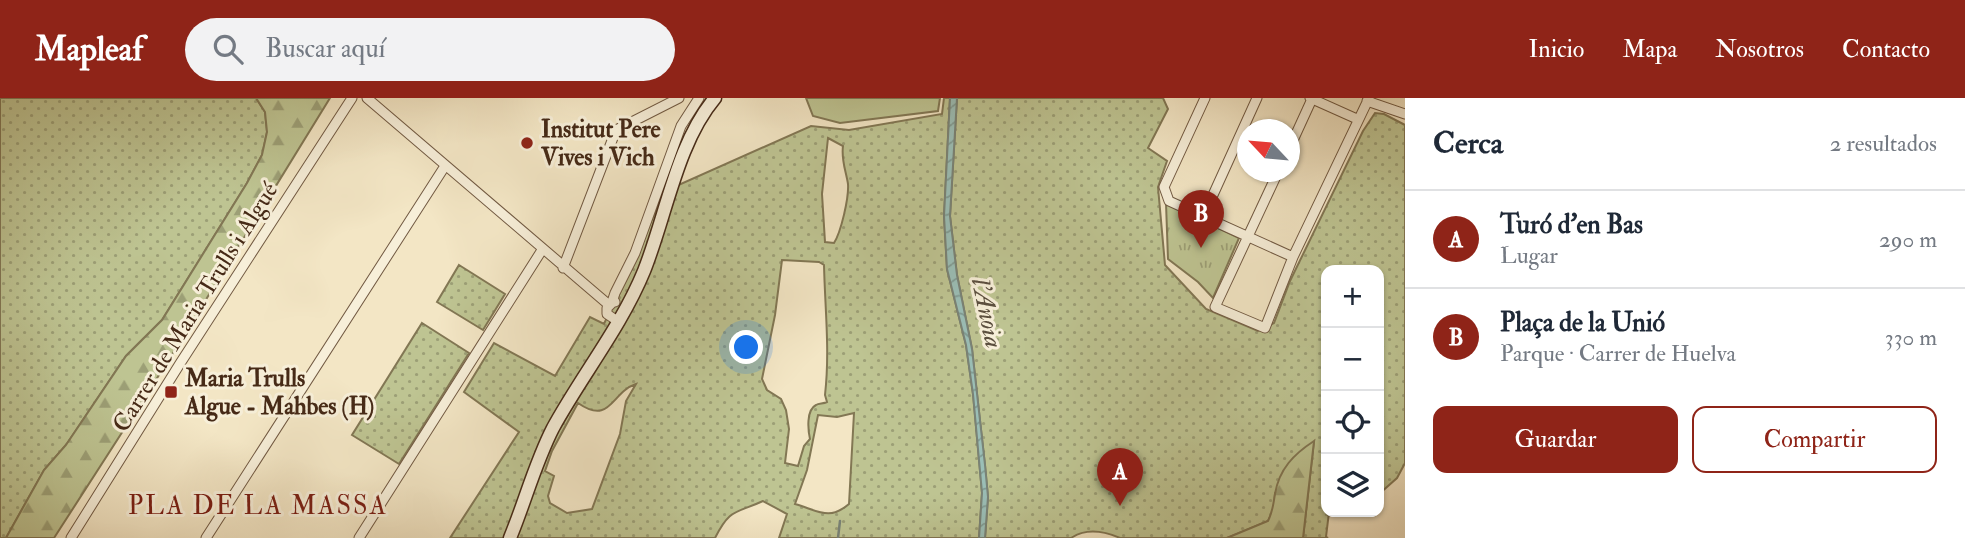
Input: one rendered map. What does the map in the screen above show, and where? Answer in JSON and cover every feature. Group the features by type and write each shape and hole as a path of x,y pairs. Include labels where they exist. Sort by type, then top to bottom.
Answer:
{"street":[{"name":"Carrer de Maria Trulls i Algué","path":"71,538 352,98"},
{"path":"367,98 563,268 617,304"},
{"path":"563,268 616,130 679,98"},
{"path":"1205,98 1164,187 1169,201 1293,257"},
{"path":"1203,217 1257,98"},
{"path":"1300,124 1311,98 1357,120"},
{"path":"510,538 552,431 619,322 617,304 644,272 681,163 707,99"},
{"path":"1273,182 1215,307 1265,328 1293,257 1368,99 1405,114"},
{"path":"206,538 444,166"},
{"path":"359,538 542,250"}],"green space":[{"path":"0,98 256,98 265,112 267,132 262,155 247,183 162,320 126,356 66,445 44,470 6,538 0,538"},
{"path":"256,98 330,98 170,358 54,538 6,538 44,470 66,445 126,356 162,320 247,183 262,155 267,132 265,112"},
{"path":"806,98 940,98 938,111 840,123 813,116"},
{"path":"944,98 950,98 944,216 947,269 966,345 973,394 982,493 979,538 779,538 787,514 763,501 729,517 715,538 450,538 519,432 464,392 494,343 555,376 590,317 604,324 665,191 811,126 849,130 942,114","holes":["828,138 843,146 848,184 844,215 834,243 825,242 822,194","782,260 819,262 824,265 827,402 816,405 811,411 808,426 810,439 804,446 798,466 785,463 789,429 786,410 781,399 767,390 762,379 775,315","636,384 626,401 620,434 592,509 567,513 550,503 548,496 554,476 545,471 552,451 578,403 597,411 604,409","854,413 849,504 835,512 824,513 795,504 807,470 818,415 837,417"]},
{"path":"957,98 1163,98 1168,109 1148,148 1167,161 1158,187 1165,265 1206,309 1258,331 1274,323 1290,281 1363,131 1375,113 1384,114 1405,125 1405,463 1397,478 1384,490 1384,265 1321,265 1321,517 1328,517 1328,538 1303,538 1314,442 1275,493 1274,509 1268,521 1227,538 1120,538 1095,532 1071,538 985,538 988,497 985,465 972,349 957,275 950,216"},
{"path":"1166,203 1239,238 1213,298 1198,282 1168,259"},
{"path":"459,265 505,294 483,330 437,302"},
{"path":"422,323 469,353 399,464 352,435"},
{"path":"1314,441 1303,538 1227,538 1268,521 1277,485 1284,470 1300,451"}],"water":[{"path":"950,98 957,98 950,216 957,275 972,349 985,465 988,497 985,538 979,538 982,493 973,394 966,345 947,269 944,216"}],"waterway":[{"path":"838,538 840,521"}],"place":[{"name":"Institut Pere Vives i Vich","path":"527,143"},
{"name":"Plaça de la Unió","path":"1201,248"},
{"name":"Maria Trulls Algue - Mahbes (H)","path":"171,392"},
{"name":"Turó d'en Bas","path":"1120,506"}],"district":[{"name":"PLA DE LA MASSA","path":"258,505"}],"water label":[{"name":"l'Anoia","path":"988,313"}]}
